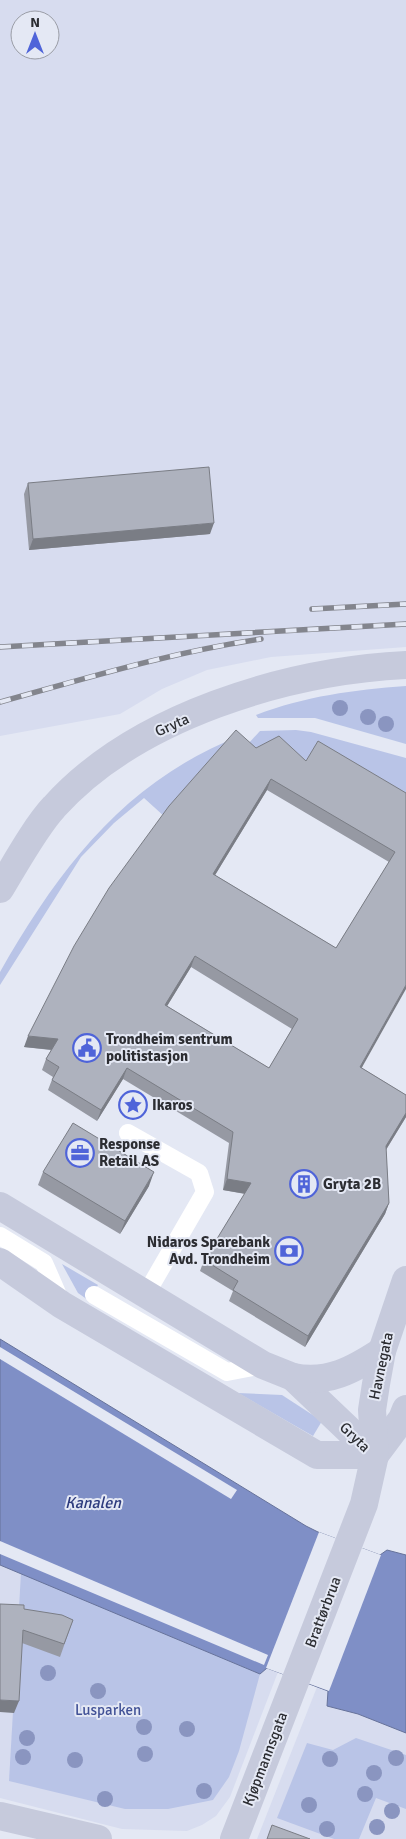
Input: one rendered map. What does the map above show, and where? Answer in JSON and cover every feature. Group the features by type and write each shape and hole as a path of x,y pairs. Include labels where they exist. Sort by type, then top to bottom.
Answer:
{"main road":[{"name":"Gryta","path":"0,889 53,808 71,789 99,765 161,728 259,688 319,674 406,665"},
{"name":"Gryta","path":"0,1206 263,1365 293,1377 375,1455"},
{"name":"Gryta","path":"0,1262 62,1305 317,1455 375,1455"},
{"name":"Havnegata","path":"350,1544 364,1504 375,1455 372,1410 382,1351 406,1280"},
{"path":"293,1377 311,1380 336,1376 362,1364 382,1351"},
{"name":"Havnegata","path":"375,1455 402,1419 406,1409"},
{"name":"Brattørbrua","path":"296,1680 350,1544"},
{"name":"Kjøpmannsgata","path":"234,1839 296,1680"},
{"path":"0,1816 98,1839"}],"lane":[{"path":"128,1133 199,1173 205,1192 146,1294"},
{"path":"0,1236 44,1263 62,1305"},
{"path":"94,1295 226,1372 263,1365"}],"shaded area":[{"path":"0,0 406,0 406,647 271,657 207,670 162,689 120,714 0,736"},
{"name":"Lusparken","path":"0,1565 260,1674 266,1668 278,1672 230,1797 216,1816 202,1825 187,1831 122,1829 0,1798"},
{"path":"317,1687 329,1691 327,1706 358,1714 406,1733 406,1839 257,1839"}],"green space":[{"path":"406,686 406,744 315,718 258,718 256,715 293,703 330,695"},
{"path":"296,730 311,732 406,758 406,810 247,745 260,731"},
{"path":"242,735 165,817 144,798 114,823 81,857 0,985 0,972 47,897 72,863 100,831 130,802 164,776 201,754"},
{"path":"62,1264 98,1285 88,1300 78,1293"},
{"path":"238,1393 282,1395 322,1421 313,1436"},
{"name":"Lusparken","path":"21,1573 260,1674 239,1751 229,1777 213,1800 168,1809 125,1809 9,1781"},
{"path":"356,1738 406,1755 406,1809 376,1798 359,1839 334,1839 277,1818 307,1743 333,1750"}],"water":[{"name":"Kanalen","path":"0,1339 306,1526 380,1555 387,1550 406,1555 406,1733 358,1714 327,1706 328,1691 267,1668 260,1674 0,1565"}],"pier":[{"path":"0,1347 237,1490 231,1499 0,1359"},
{"path":"319,1532 381,1555 329,1691 266,1668"},
{"path":"0,1541 268,1655 264,1665 0,1554"}],"building":[{"path":"209,467 214,523 33,539 28,483"},
{"path":"236,730 256,748 279,736 306,761 318,741 406,793 406,985 360,1067 406,1095 406,1113 386,1146 389,1203 308,1336 233,1290 238,1281 204,1260 251,1183 227,1179 233,1132 127,1068 101,1110 52,1080 59,1067 46,1059 58,1039 28,1036 74,946 109,888 169,806","holes":["271,779 395,852 336,948 213,874","195,956 298,1019 269,1068 165,1005"]},
{"path":"73,1123 154,1172 125,1221 43,1172"},
{"path":"0,1604 24,1605 24,1609 62,1615 73,1620 64,1644 23,1630 19,1701 0,1700"},
{"path":"272,1825 310,1839 267,1839"}],"railway":[{"path":"312,609 406,604"},
{"path":"0,647 406,624"},
{"path":"0,702 162,658 261,639"}],"place":[{"name":"Trondheim sentrum politistasjon","path":"87,1048"},
{"name":"Ikaros","path":"133,1105"},
{"name":"Response Retail AS","path":"80,1153"},
{"name":"Gryta 2B","path":"304,1184"},
{"name":"Nidaros Sparebank Avd. Trondheim","path":"289,1251"}]}
